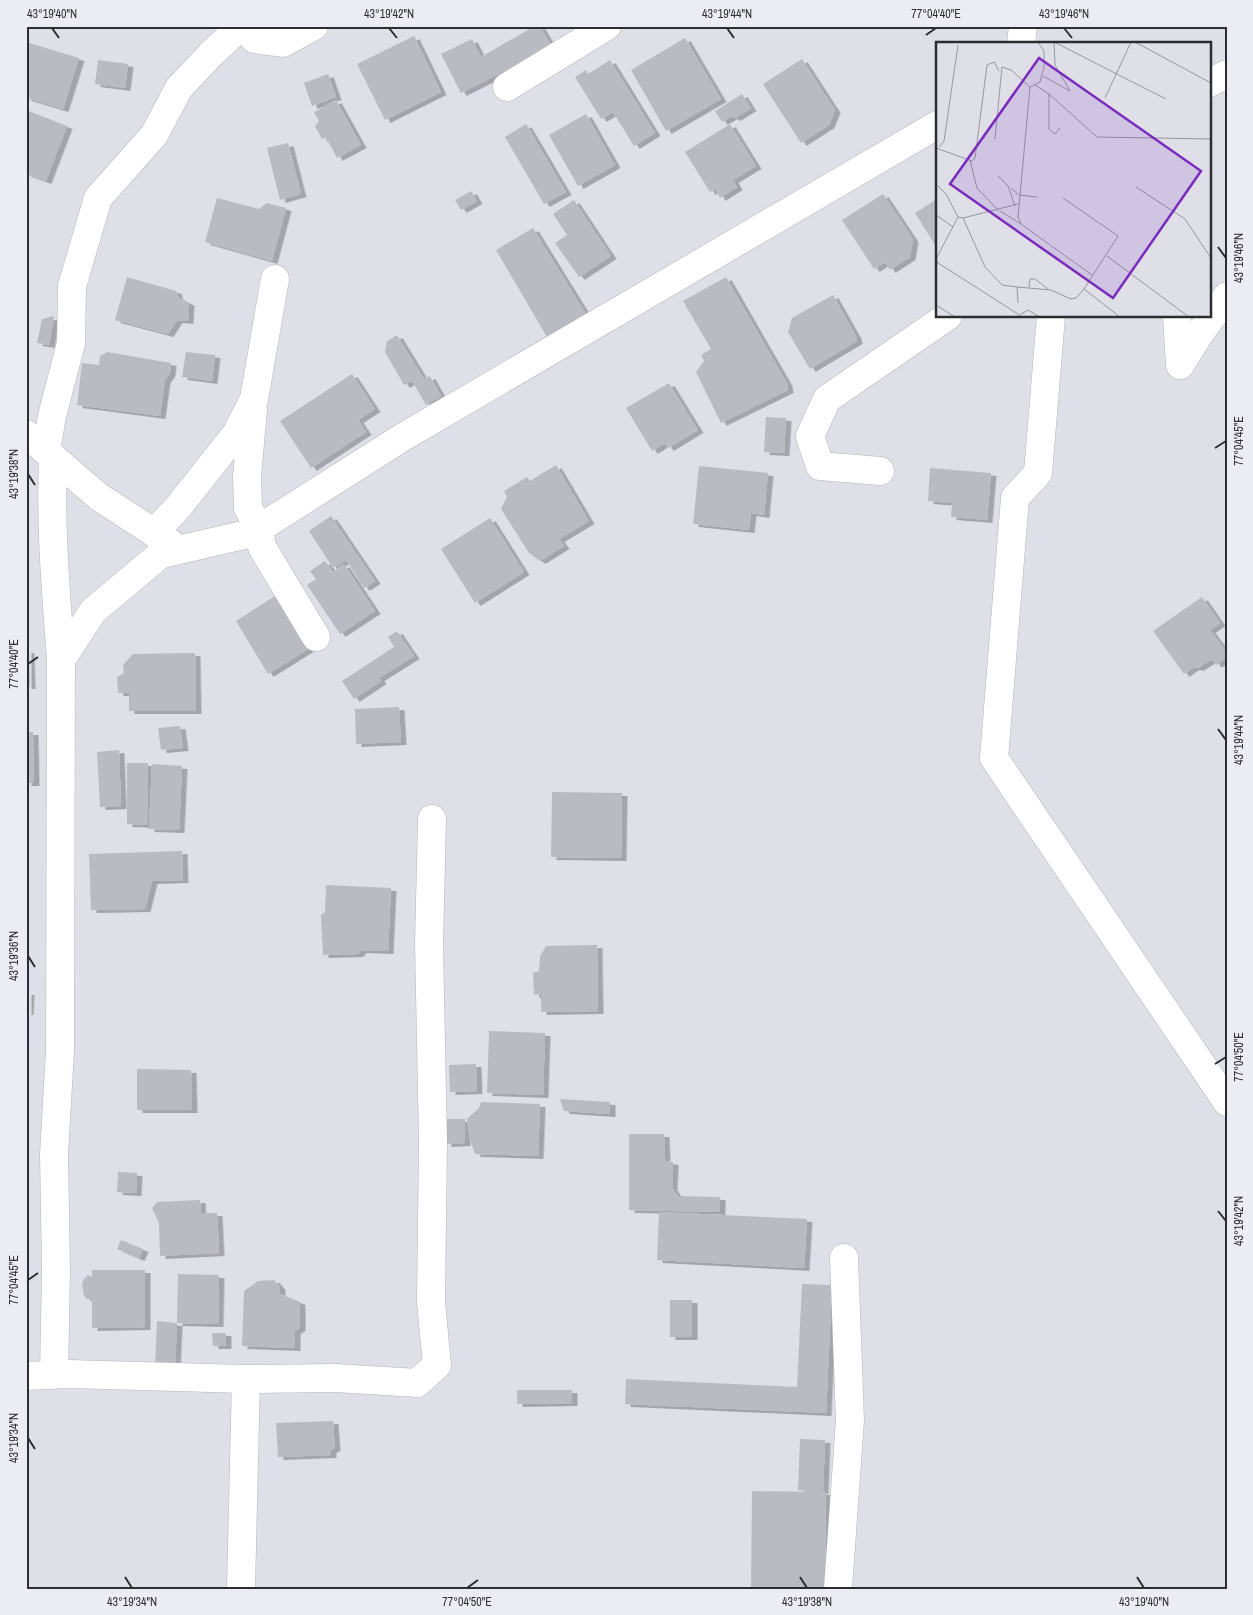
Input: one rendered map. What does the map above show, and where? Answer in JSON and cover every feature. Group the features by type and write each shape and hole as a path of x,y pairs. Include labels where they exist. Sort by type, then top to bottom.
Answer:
{"street":[{"path":"54,1374 56,1270 54,1154 60,1051 61,660 54,572 51,497 42,447 71,343 72,286 98,198 154,135 180,88 211,54 241,26"},
{"path":"251,26 254,39 283,43 314,26"},
{"path":"507,87 607,26"},
{"path":"1021,42 1023,26"},
{"path":"1210,82 1227,74"},
{"path":"61,660 93,611 161,554 252,533 403,437 936,126"},
{"path":"275,279 254,399 247,476 248,508 259,528 262,547 316,637"},
{"path":"1177,318 1180,365 1227,296"},
{"path":"880,472 820,466 810,436 828,399 945,318"},
{"path":"1051,318 1038,473 1015,498 994,758 1227,1102"},
{"path":"154,533 179,506 236,434 254,399"},
{"path":"42,447 99,496 179,550"},
{"path":"26,1376 69,1374 246,1380 336,1378 417,1383 437,1365 431,1302 433,1142 429,943 432,819"},
{"path":"838,1589 850,1420 844,1258"},
{"path":"241,1589 246,1380"}],"building":[{"path":"535,26 540,26 552,47 461,93 441,54 472,39 481,57"},
{"path":"414,36 441,92 385,120 357,64"},
{"path":"685,38 721,99 666,131 631,70"},
{"path":"26,42 79,58 63,109 26,98"},
{"path":"802,59 835,110 829,125 801,143 763,84"},
{"path":"98,60 128,64 125,88 95,84"},
{"path":"610,60 655,133 634,146 613,112 601,119 575,77 586,70 588,74"},
{"path":"328,74 336,97 312,106 304,83"},
{"path":"742,94 751,108 735,118 732,116 722,122 715,111"},
{"path":"336,100 361,145 337,158 326,137 322,139 315,126 319,121 314,112"},
{"path":"26,110 67,126 46,181 26,174"},
{"path":"586,114 615,165 578,186 549,135"},
{"path":"526,124 566,192 544,204 505,137"},
{"path":"730,124 756,166 733,180 737,187 720,198 715,189 710,192 685,152"},
{"path":"288,143 301,194 280,200 267,148"},
{"path":"471,191 477,201 461,210 455,200"},
{"path":"883,194 913,239 910,257 890,270 885,262 874,269 842,220"},
{"path":"217,198 259,209 267,203 286,208 272,261 205,242"},
{"path":"574,200 611,256 579,277 555,243 567,235 553,214"},
{"path":"936,200 936,246 915,213"},
{"path":"533,228 586,314 547,337 496,250"},
{"path":"127,277 176,291 178,297 189,303 188,321 177,320 168,334 115,320"},
{"path":"726,277 787,383 788,390 721,423 696,372 704,361 701,355 711,349 683,301"},
{"path":"833,295 857,341 810,369 788,332 792,318"},
{"path":"54,316 49,345 37,343 42,319"},
{"path":"397,335 424,379 430,376 441,396 426,405 412,381 404,385 385,352 387,341"},
{"path":"107,352 171,363 170,373 165,380 160,416 77,405 82,363 99,365 100,356"},
{"path":"186,352 215,355 212,381 182,377"},
{"path":"352,374 375,409 358,420 366,432 311,468 280,421"},
{"path":"669,383 698,430 668,448 665,443 652,451 626,408"},
{"path":"766,417 786,418 784,453 764,452"},
{"path":"556,465 589,521 559,539 564,546 540,561 529,553 501,509 507,497 504,491 527,477 530,481"},
{"path":"699,466 768,473 764,515 751,513 749,530 693,524"},
{"path":"930,468 991,473 987,520 951,517 952,503 928,501"},
{"path":"331,516 375,581 364,588 346,560 333,568 309,531"},
{"path":"490,518 524,572 475,603 441,549"},
{"path":"325,561 333,572 344,564 375,611 340,634 307,585 316,579 310,571"},
{"path":"275,596 308,649 268,674 236,621"},
{"path":"1202,597 1220,623 1210,630 1227,653 1227,657 1216,665 1212,659 1184,674 1153,631"},
{"path":"397,631 414,656 379,678 381,681 354,699 342,681 394,647 388,637"},
{"path":"26,650 29,650 30,686 26,686"},
{"path":"195,653 196,711 129,711 129,693 118,693 117,677 124,673 123,665 133,654"},
{"path":"399,707 401,742 356,744 355,709"},
{"path":"180,726 183,748 161,750 158,728"},
{"path":"26,732 33,732 34,783 26,783"},
{"path":"119,750 121,806 100,807 97,752"},
{"path":"127,763 148,763 147,825 127,824"},
{"path":"152,764 182,766 179,830 149,829"},
{"path":"552,792 622,793 621,858 551,857"},
{"path":"182,851 183,880 152,881 145,909 91,910 89,854"},
{"path":"326,885 391,888 388,951 361,950 358,954 323,955 321,915 325,912"},
{"path":"597,945 598,1011 541,1012 541,994 534,995 533,973 539,971 540,956 546,946"},
{"path":"26,992 29,992 28,1012 26,1012"},
{"path":"489,1031 545,1033 543,1095 487,1093"},
{"path":"476,1064 477,1091 450,1092 449,1065"},
{"path":"137,1069 191,1070 192,1110 137,1110"},
{"path":"560,1099 610,1102 610,1114 564,1111"},
{"path":"481,1102 540,1104 538,1156 475,1154 470,1140 467,1119 479,1108"},
{"path":"446,1119 465,1119 465,1143 446,1144"},
{"path":"629,1134 664,1134 665,1161 673,1162 672,1188 678,1196 720,1197 720,1212 629,1210"},
{"path":"118,1172 137,1173 136,1193 117,1192"},
{"path":"200,1200 201,1213 217,1213 219,1253 160,1256 159,1223 152,1208 157,1202"},
{"path":"659,1212 807,1219 804,1268 657,1260"},
{"path":"121,1240 143,1249 139,1258 117,1249"},
{"path":"92,1270 145,1270 145,1327 92,1328 92,1299 87,1299 84,1296 82,1284 88,1275 92,1277"},
{"path":"178,1274 219,1275 218,1324 177,1323"},
{"path":"274,1280 280,1287 280,1294 300,1302 300,1328 295,1331 295,1348 242,1346 244,1291 258,1281"},
{"path":"802,1284 832,1285 826,1413 625,1404 626,1379 797,1387"},
{"path":"670,1300 692,1300 692,1337 670,1337"},
{"path":"157,1321 177,1323 175,1368 155,1367"},
{"path":"212,1333 226,1333 226,1346 213,1346"},
{"path":"517,1390 572,1390 572,1403 517,1404"},
{"path":"333,1421 335,1448 331,1450 331,1455 278,1457 276,1423"},
{"path":"800,1439 825,1440 823,1491 798,1490"},
{"path":"752,1491 826,1492 825,1589 751,1589"}]}
